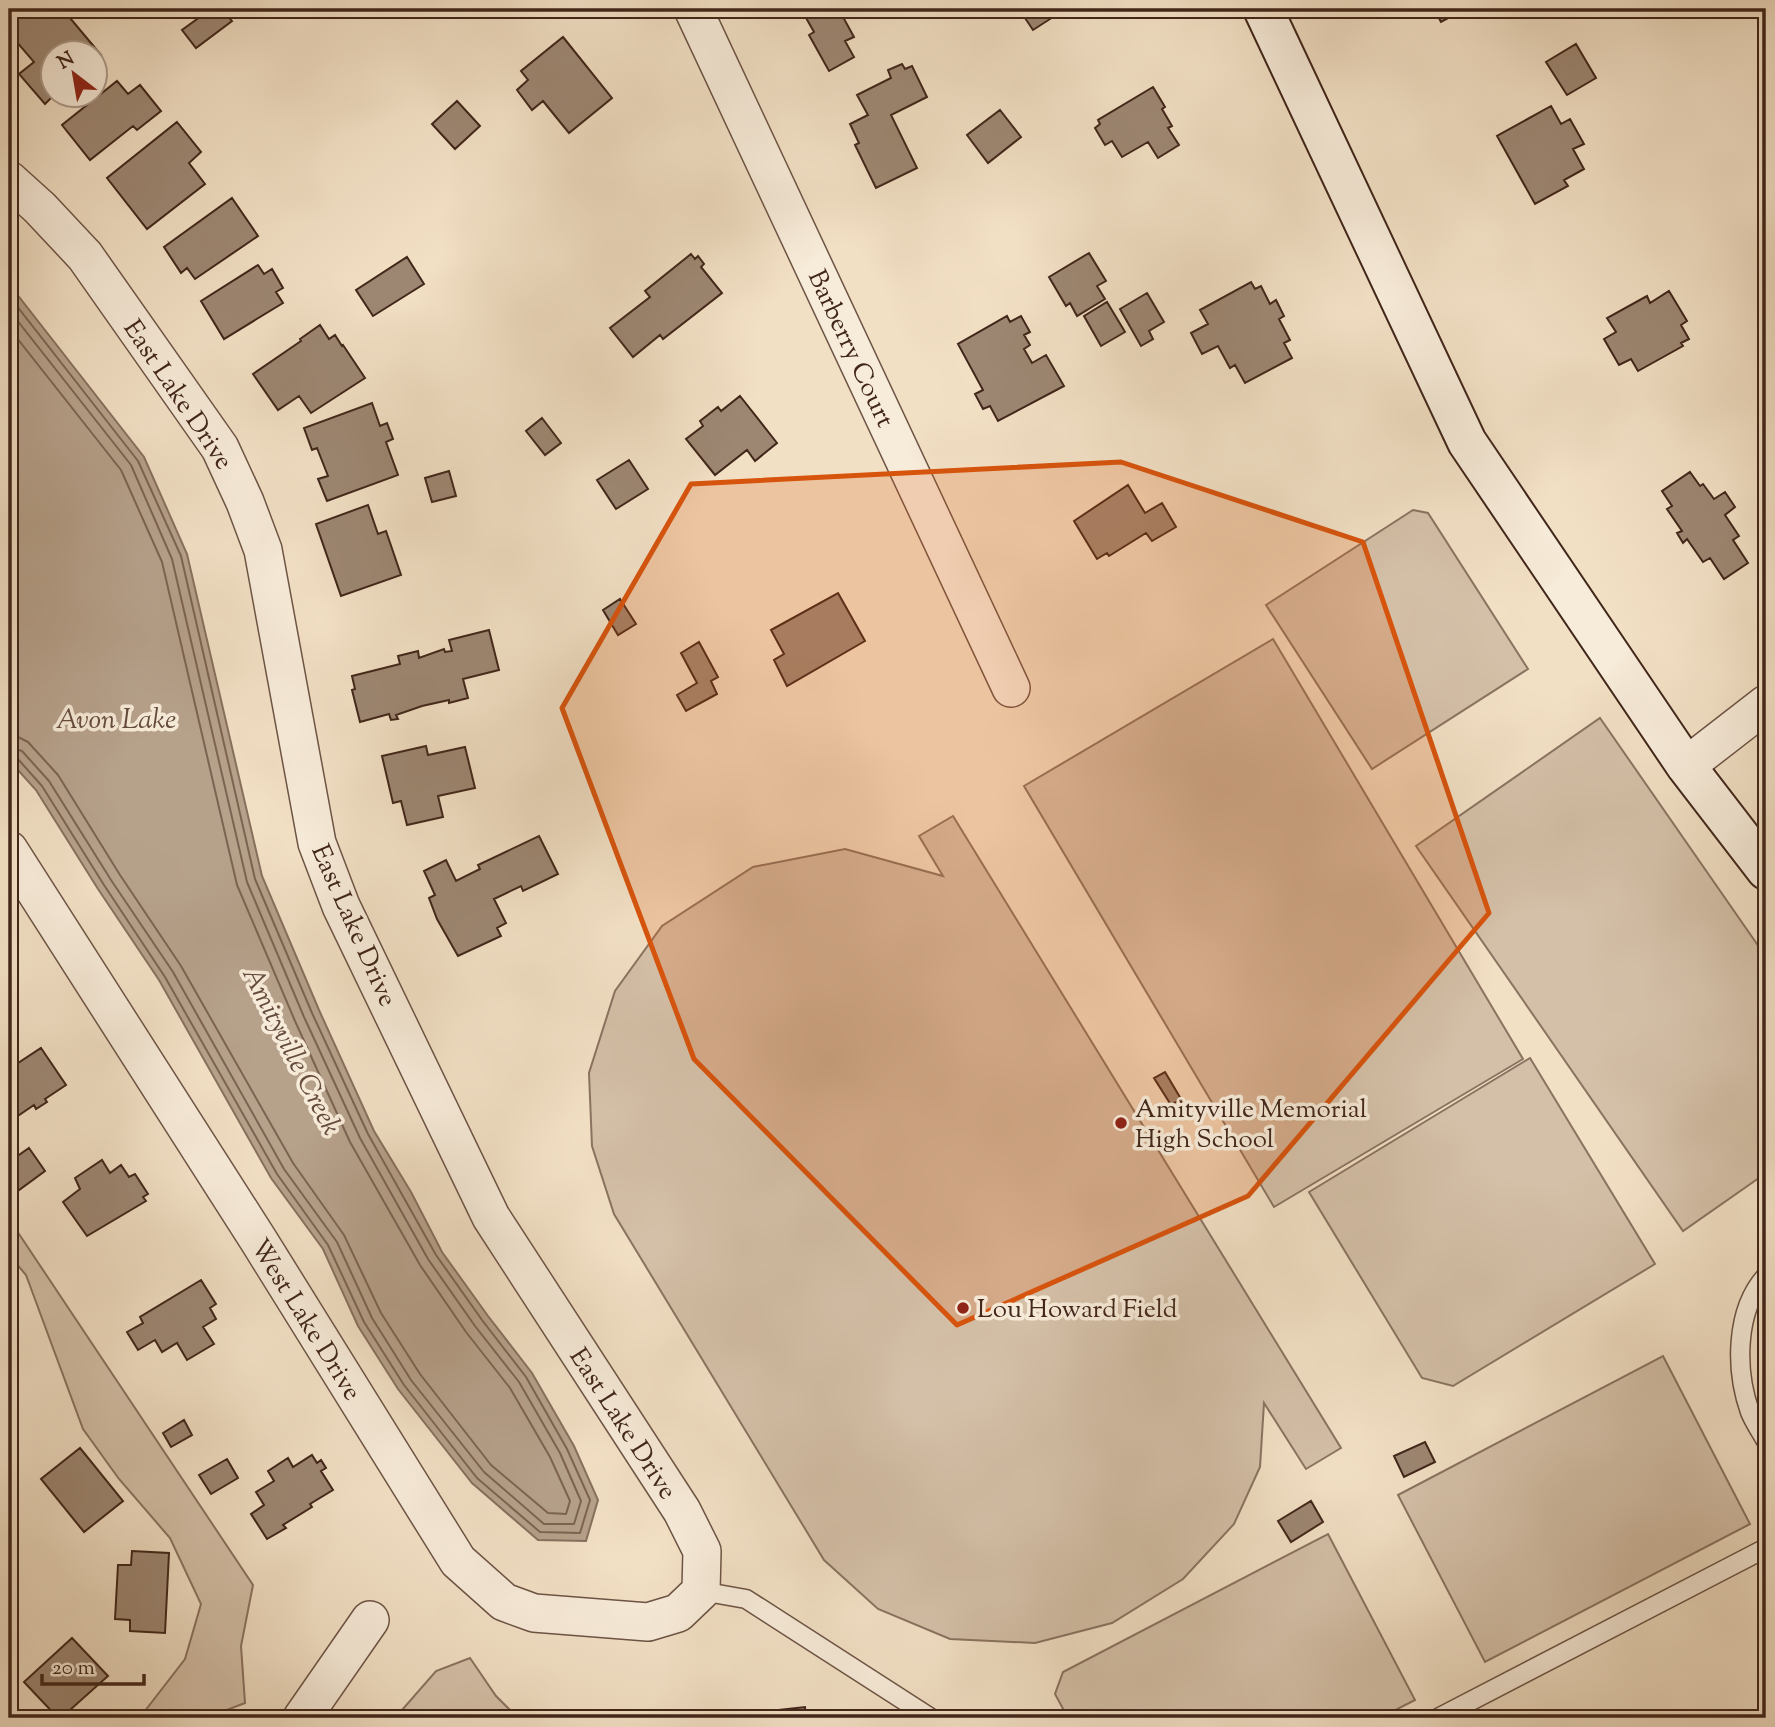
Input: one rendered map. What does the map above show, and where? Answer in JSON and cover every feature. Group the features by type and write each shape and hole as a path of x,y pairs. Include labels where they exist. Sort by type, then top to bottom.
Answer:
{"main road":[{"path":"1263,9 1467,442 1686,765 1766,870"}],"street":[{"name":"Barberry Court","path":"693,9 1011,688"},
{"name":"East Lake Drive","path":"9,180 40,208 85,256 220,448 263,550 317,843 341,905 491,1217 681,1511 702,1551 701,1591"},
{"path":"1686,765 1766,704"},
{"name":"West Lake Drive","path":"9,850 259,1241 457,1561 504,1602 534,1613 648,1622 678,1613 701,1591"},
{"path":"302,1718 370,1620"}],"lane":[{"path":"1766,1276 1748,1307 1741,1337 1742,1381 1751,1414 1766,1441"},
{"path":"1438,1718 1766,1549"},
{"path":"701,1591 746,1600 931,1718"}],"highlighted area":[{"path":"1121,462 1363,542 1489,913 1248,1196 957,1325 694,1059 562,708 691,484"}],"shaded area":[{"path":"1413,510 1428,513 1528,669 1372,769 1266,605"},
{"path":"1273,639 1523,1059 1274,1207 1024,786"},
{"path":"1600,718 1766,957 1766,1173 1683,1231 1416,846"},
{"name":"Lou Howard Field","path":"953,816 1341,1448 1306,1469 1264,1403 1260,1467 1234,1524 1183,1579 1112,1623 1035,1643 950,1639 878,1609 824,1560 614,1214 592,1146 589,1073 615,991 662,926 753,867 845,849 943,876 919,836"},
{"path":"1530,1058 1655,1264 1453,1386 1422,1378 1309,1192"},
{"path":"9,1219 253,1585 241,1646 245,1703 206,1718 137,1718 185,1659 201,1604 170,1538 119,1479 83,1429 26,1275 9,1255"},
{"path":"1663,1356 1750,1524 1485,1662 1398,1495"},
{"path":"1328,1534 1415,1700 1380,1718 1068,1718 1055,1694 1063,1672"},
{"path":"470,1658 496,1696 516,1716 538,1718 395,1718 436,1671"}],"water":[{"name":"Avon Lake","path":"9,284 144,457 187,554 262,876 374,1131 411,1192 442,1252 532,1373 574,1446 598,1500 586,1541 538,1540 472,1483 398,1389 358,1326 323,1249 271,1178 159,980 36,790 9,760"}],"building":[{"path":"20,9 68,9 65,12 87,38 38,38 38,96 19,74 34,62 9,33 9,19"},
{"path":"211,9 222,9 232,21 196,48 182,30"},
{"path":"801,9 848,9 850,13 843,17 854,37 845,41 854,57 829,71 809,35 814,32"},
{"path":"1019,9 1072,9 1066,13 1064,10 1033,30"},
{"path":"1434,9 1465,9 1441,22"},
{"path":"563,37 612,98 569,133 543,101 532,110 517,90 528,80 521,71"},
{"path":"1576,44 1596,78 1567,95 1546,62"},
{"path":"902,64 905,69 912,66 927,97 891,115 917,168 876,188 855,145 859,143 850,124 868,115 857,95 891,78 888,70"},
{"path":"117,81 128,94 140,85 161,111 137,130 133,126 90,160 62,125 83,108 108,108 108,88"},
{"path":"1153,87 1172,126 1168,128 1179,145 1158,158 1148,142 1122,157 1112,141 1105,145 1095,128 1100,124 1098,120"},
{"path":"457,101 480,126 455,149 432,124"},
{"path":"1551,106 1561,124 1570,119 1584,144 1573,149 1584,169 1564,180 1568,186 1535,204 1497,136"},
{"path":"1000,110 1021,137 988,163 967,135"},
{"path":"177,122 201,152 189,163 205,184 147,229 107,178"},
{"path":"232,198 258,236 195,279 187,268 181,273 164,247"},
{"path":"1089,253 1106,281 1097,286 1105,299 1077,316 1070,303 1066,306 1049,277"},
{"path":"691,254 695,259 698,256 704,264 701,267 722,293 663,339 660,335 633,357 610,328 650,297 645,291"},
{"path":"407,257 424,284 373,316 356,290"},
{"path":"258,265 264,274 272,269 283,288 276,292 283,303 224,339 201,301"},
{"path":"1251,282 1255,289 1261,286 1270,304 1276,300 1284,316 1279,319 1290,340 1284,343 1292,358 1245,383 1235,365 1230,368 1218,346 1202,354 1191,333 1208,324 1200,310"},
{"path":"1669,291 1687,321 1681,325 1689,339 1681,343 1683,346 1638,371 1631,359 1619,365 1604,339 1616,332 1607,318 1647,296 1650,303"},
{"path":"1147,293 1164,322 1149,331 1153,339 1141,346 1120,309"},
{"path":"1107,302 1125,332 1101,346 1084,316"},
{"path":"1007,316 1010,322 1021,316 1030,332 1024,335 1030,345 1024,349 1032,363 1046,355 1064,386 998,421 990,406 983,409 975,394 983,390 958,344"},
{"path":"320,325 329,339 335,335 365,378 311,413 299,396 278,410 253,374"},
{"path":"740,396 777,443 755,461 747,450 715,475 686,439 703,426 700,421 718,407 721,411"},
{"path":"372,403 380,426 387,423 393,439 386,442 398,475 327,501 318,479 328,476 317,448 312,450 304,428"},
{"path":"542,418 561,443 545,455 526,431"},
{"path":"629,460 648,489 616,509 597,480"},
{"path":"449,471 456,496 432,502 425,478"},
{"path":"1690,472 1714,499 1725,492 1735,507 1725,515 1739,536 1733,540 1748,563 1724,579 1710,558 1703,562 1687,539 1683,543 1677,533 1682,531 1667,509 1672,506 1662,491"},
{"path":"1128,485 1145,513 1162,503 1176,527 1152,541 1146,533 1109,556 1107,553 1097,559 1074,521"},
{"path":"368,505 378,534 386,531 401,575 341,596 316,524"},
{"path":"838,593 865,641 787,686 774,660 784,654 771,630"},
{"path":"620,599 636,624 618,635 603,610"},
{"path":"489,630 499,670 463,679 468,698 422,706 396,715 398,719 391,720 389,714 360,722 352,690 355,689 352,676 400,664 398,656 418,651 419,658 444,649 445,652 452,651 449,640"},
{"path":"699,642 718,677 711,681 717,694 686,711 677,695 697,683 681,653"},
{"path":"426,746 428,755 465,747 475,788 438,796 443,817 407,825 401,801 393,803 382,756"},
{"path":"539,836 558,874 523,891 521,886 494,899 506,923 497,928 501,936 458,956 437,919 429,898 435,895 424,871 446,860 456,881 480,869 478,865"},
{"path":"41,1048 66,1085 45,1099 47,1102 36,1109 34,1105 12,1120 9,1116 9,1069"},
{"path":"1165,1072 1181,1099 1171,1105 1154,1078"},
{"path":"29,1148 45,1171 15,1193 9,1185 9,1162"},
{"path":"102,1160 110,1173 121,1165 129,1177 135,1174 148,1194 143,1197 146,1201 87,1236 63,1202 80,1189 75,1178"},
{"path":"201,1280 216,1304 210,1308 216,1319 203,1327 214,1344 187,1360 177,1343 162,1352 155,1340 138,1350 127,1332 143,1323 140,1317"},
{"path":"184,1420 192,1435 171,1447 163,1433"},
{"path":"1425,1442 1435,1462 1404,1477 1394,1456"},
{"path":"80,1448 123,1501 84,1532 41,1479"},
{"path":"312,1455 317,1463 321,1460 326,1468 321,1471 333,1490 283,1525 286,1528 267,1539 251,1514 264,1505 256,1492 274,1481 268,1471 288,1458 293,1467"},
{"path":"227,1459 238,1478 211,1494 199,1475"},
{"path":"1311,1501 1323,1522 1291,1542 1278,1521"},
{"path":"132,1551 169,1553 165,1633 130,1631 130,1620 115,1619 118,1565 131,1565"},
{"path":"72,1638 108,1676 58,1718 24,1682"},
{"path":"805,1707 806,1718 751,1718 750,1713"}],"place":[{"name":"Amityville Memorial High School","path":"1121,1123"},
{"name":"Lou Howard Field","path":"963,1308"}],"water label":[{"name":"Amityville Creek","path":"293,1050"}]}
